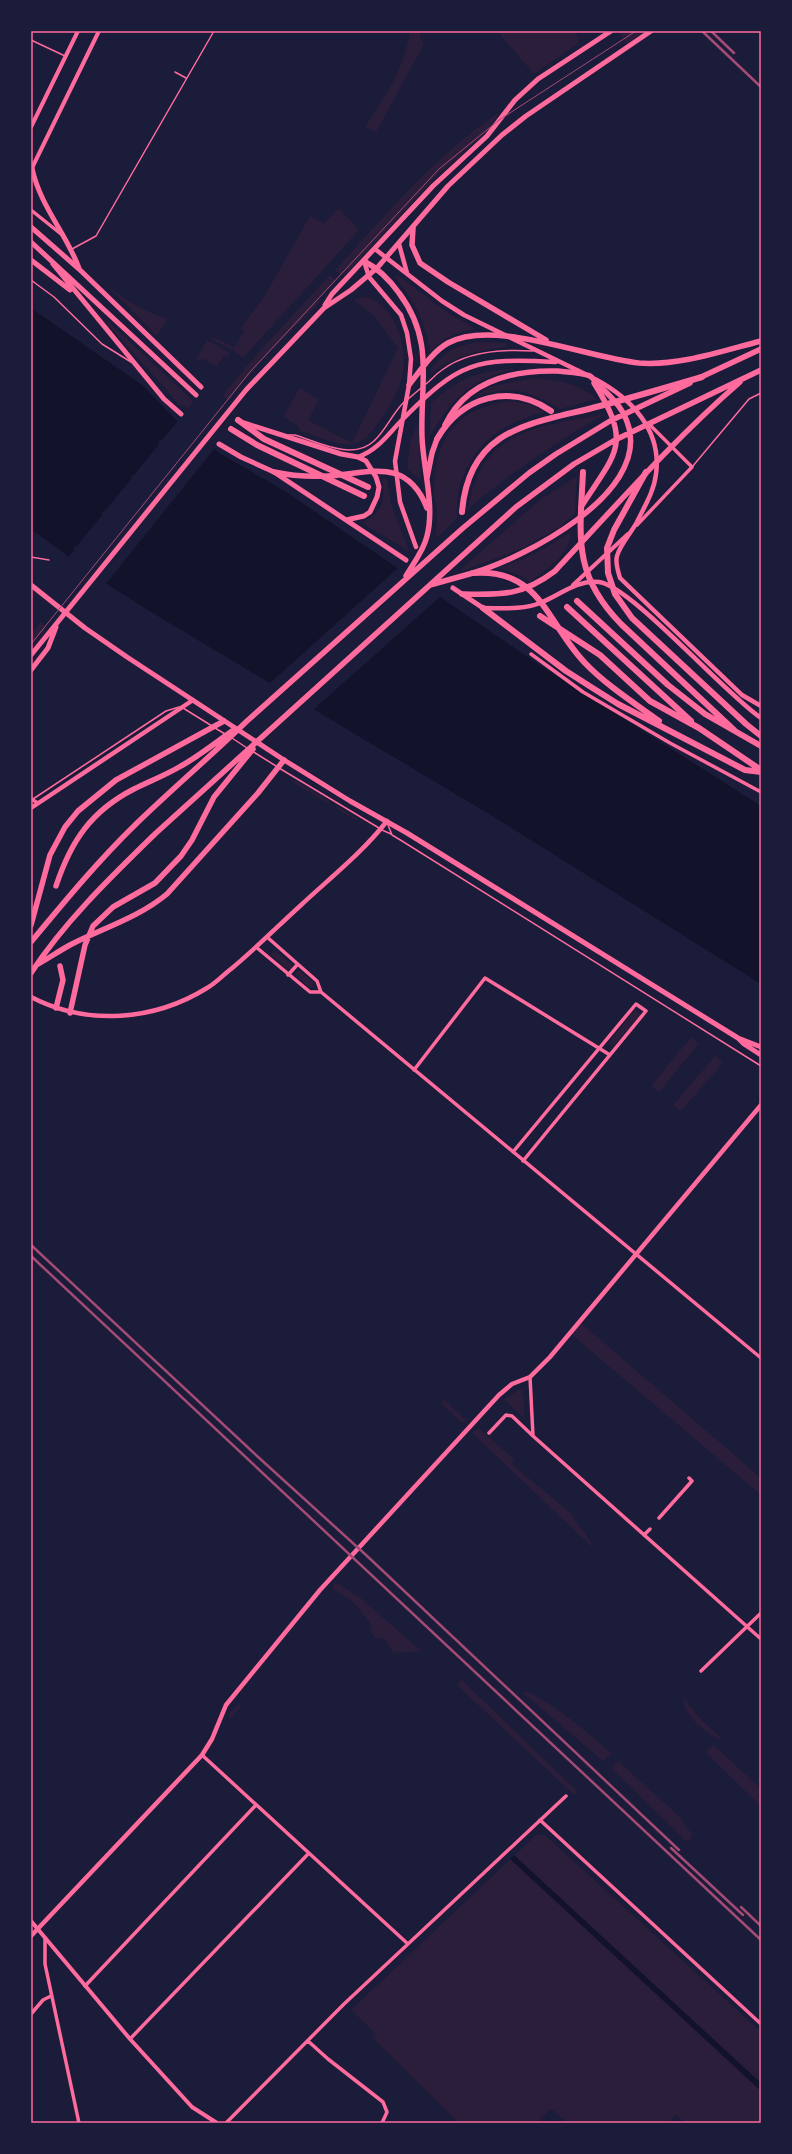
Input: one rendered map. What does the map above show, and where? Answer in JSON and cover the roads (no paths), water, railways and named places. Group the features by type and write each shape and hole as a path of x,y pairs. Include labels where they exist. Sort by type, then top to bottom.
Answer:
{"highway":[{"path":"413,228 412,246 420,263 448,282 550,343"},
{"path":"364,261 377,268 400,294 417,322 424,355 421,417 429,513 427,538 403,580"},
{"path":"409,385 440,349 448,343 473,336 509,336 550,343 606,358 640,363 677,360 761,341"},
{"path":"31,942 100,861 136,824 200,766 246,721 403,580 503,493 568,446 610,421 761,348"},
{"path":"31,973 36,965 105,883 177,814 516,507 574,464 638,428 761,370"},
{"path":"427,483 432,453 451,412 466,396 485,384 513,374 540,371 565,372 589,376 619,405 626,417 632,446 628,461 622,475 605,495 589,510 542,543 473,573"},
{"path":"581,507 608,466 616,445 613,419 608,406 589,376"},
{"path":"462,512 463,500 470,476 482,456 507,434 538,421 599,406 702,377"},
{"path":"462,594 500,595 533,586 555,571 646,472 708,410 746,377"},
{"path":"444,427 450,420 467,407 494,397 510,396 528,399 551,411"},
{"path":"238,420 264,439 368,487"},
{"path":"231,429 257,445 364,496"},
{"path":"274,472 300,477 329,476 376,470 391,472 406,479 414,487 429,513"},
{"path":"583,472 580,528 583,560 587,577 605,607 734,730"},
{"path":"646,472 614,530 607,548 606,561 610,584 618,600 632,618 746,724 761,736"},
{"path":"427,586 473,573 496,574 522,584 542,602 575,652 585,664 673,732"},
{"path":"577,601 668,685 705,714 761,746"},
{"path":"567,607 698,728"},
{"path":"483,608 566,671 618,704 745,770 761,771"},
{"path":"540,616 600,655 650,701 698,728 761,771"},
{"path":"31,925 50,856 65,827 78,811 92,798 116,780 224,721"},
{"path":"56,886 74,842 98,813 113,801 135,788 159,778 192,760 246,721"},
{"path":"70,1013 89,933 104,914 126,899 155,883 181,856 192,840 214,797 268,732"},
{"path":"36,965 76,943 152,906 167,894 216,840 284,760"},
{"path":"56,1008 63,980 60,966"}],"main road":[{"path":"324,308 332,294 445,173 487,136 515,100 529,86 611,31"},
{"path":"31,655 44,637 56,626 234,405 269,364 324,308 369,277 448,186 502,135 526,116 651,31"},
{"path":"31,169 45,207 66,238 72,249 79,269"},
{"path":"31,227 79,269 201,388"},
{"path":"31,242 196,395"},
{"path":"399,244 407,272"},
{"path":"375,249 407,272 442,301 464,315 614,389 644,420 654,440 657,458 656,475 651,494 617,557 617,567 620,578 687,640 742,695 761,706"},
{"path":"43,252 133,364 164,399 181,414"},
{"path":"31,260 77,295"},
{"path":"364,261 369,277 401,315 407,333 411,359 409,385 401,421 395,462 396,486 416,547"},
{"path":"358,457 376,448 432,390 451,375 469,366 491,361 512,360 560,362"},
{"path":"238,420 341,454 358,457 369,464 376,477 378,487 377,497 370,512 364,516 346,520"},
{"path":"219,444 241,457 274,472 406,560"},
{"path":"453,588 483,608 505,609 540,603 572,585 600,582 612,586 641,609 728,692 761,718"},
{"path":"31,585 93,634 284,760 350,801 387,821 738,1038 761,1047"},
{"path":"31,670 50,643 56,626"},
{"path":"31,808 193,700"},
{"path":"31,997 70,1013 126,1016 150,1012 181,1001 208,988 256,947 337,872 381,829 387,821"},
{"path":"738,1038 744,1044 761,1055"},
{"path":"31,1936 202,1755 212,1738 226,1705 320,1590 499,1395 512,1384 530,1377 550,1357 761,1105"}],"street":[{"path":"31,127 78,31"},
{"path":"31,169 99,31"},
{"path":"31,210 66,238"},
{"path":"572,585 633,529 692,467 644,420"},
{"path":"531,654 583,692 670,743 761,792"},
{"path":"31,800 38,803"},
{"path":"267,937 317,981 321,992 574,1202 636,1256 761,1358"},
{"path":"256,947 310,992 321,992"},
{"path":"288,975 297,964"},
{"path":"414,1070 485,978 610,1055"},
{"path":"513,1152 636,1004 646,1011 523,1161"},
{"path":"530,1377 533,1436"},
{"path":"489,1433 506,1414 512,1416 761,1639"},
{"path":"659,1518 692,1481 688,1478"},
{"path":"666,1501 670,1505"},
{"path":"644,1535 650,1528"},
{"path":"701,1671 761,1613"},
{"path":"202,1755 408,1944"},
{"path":"226,2123 408,1944 566,1796"},
{"path":"85,1986 256,1805"},
{"path":"540,1820 761,2024"},
{"path":"130,2039 309,1854"},
{"path":"31,1921 130,2039 192,2107 217,2123"},
{"path":"45,1939 45,1964 79,2123"},
{"path":"31,2014 43,2000 51,1996"},
{"path":"308,2041 328,2059 383,2102 387,2112 382,2123"}],"lane":[{"path":"72,249 96,236 214,31"},
{"path":"31,40 66,56"},
{"path":"176,72 186,79"},
{"path":"31,280 54,297 102,344 133,364"},
{"path":"284,435 295,435 341,450 354,450 365,447 374,441 394,412 443,369 466,358 499,351 536,351"},
{"path":"692,467 749,399 761,393"},
{"path":"31,557 49,560"},
{"path":"31,800 166,711 175,707 182,707 278,768 392,834 761,1066"},
{"path":"387,821 392,834"}],"tram line":[{"path":"31,644 250,372 439,169 499,120 636,31"}],"railway":[{"path":"702,31 761,87"},
{"path":"711,31 734,53"},
{"path":"31,1245 257,1456 366,1555 679,1850"},
{"path":"31,1256 761,1940"},
{"path":"671,1848 743,1915"},
{"path":"741,1907 761,1926"}]}
